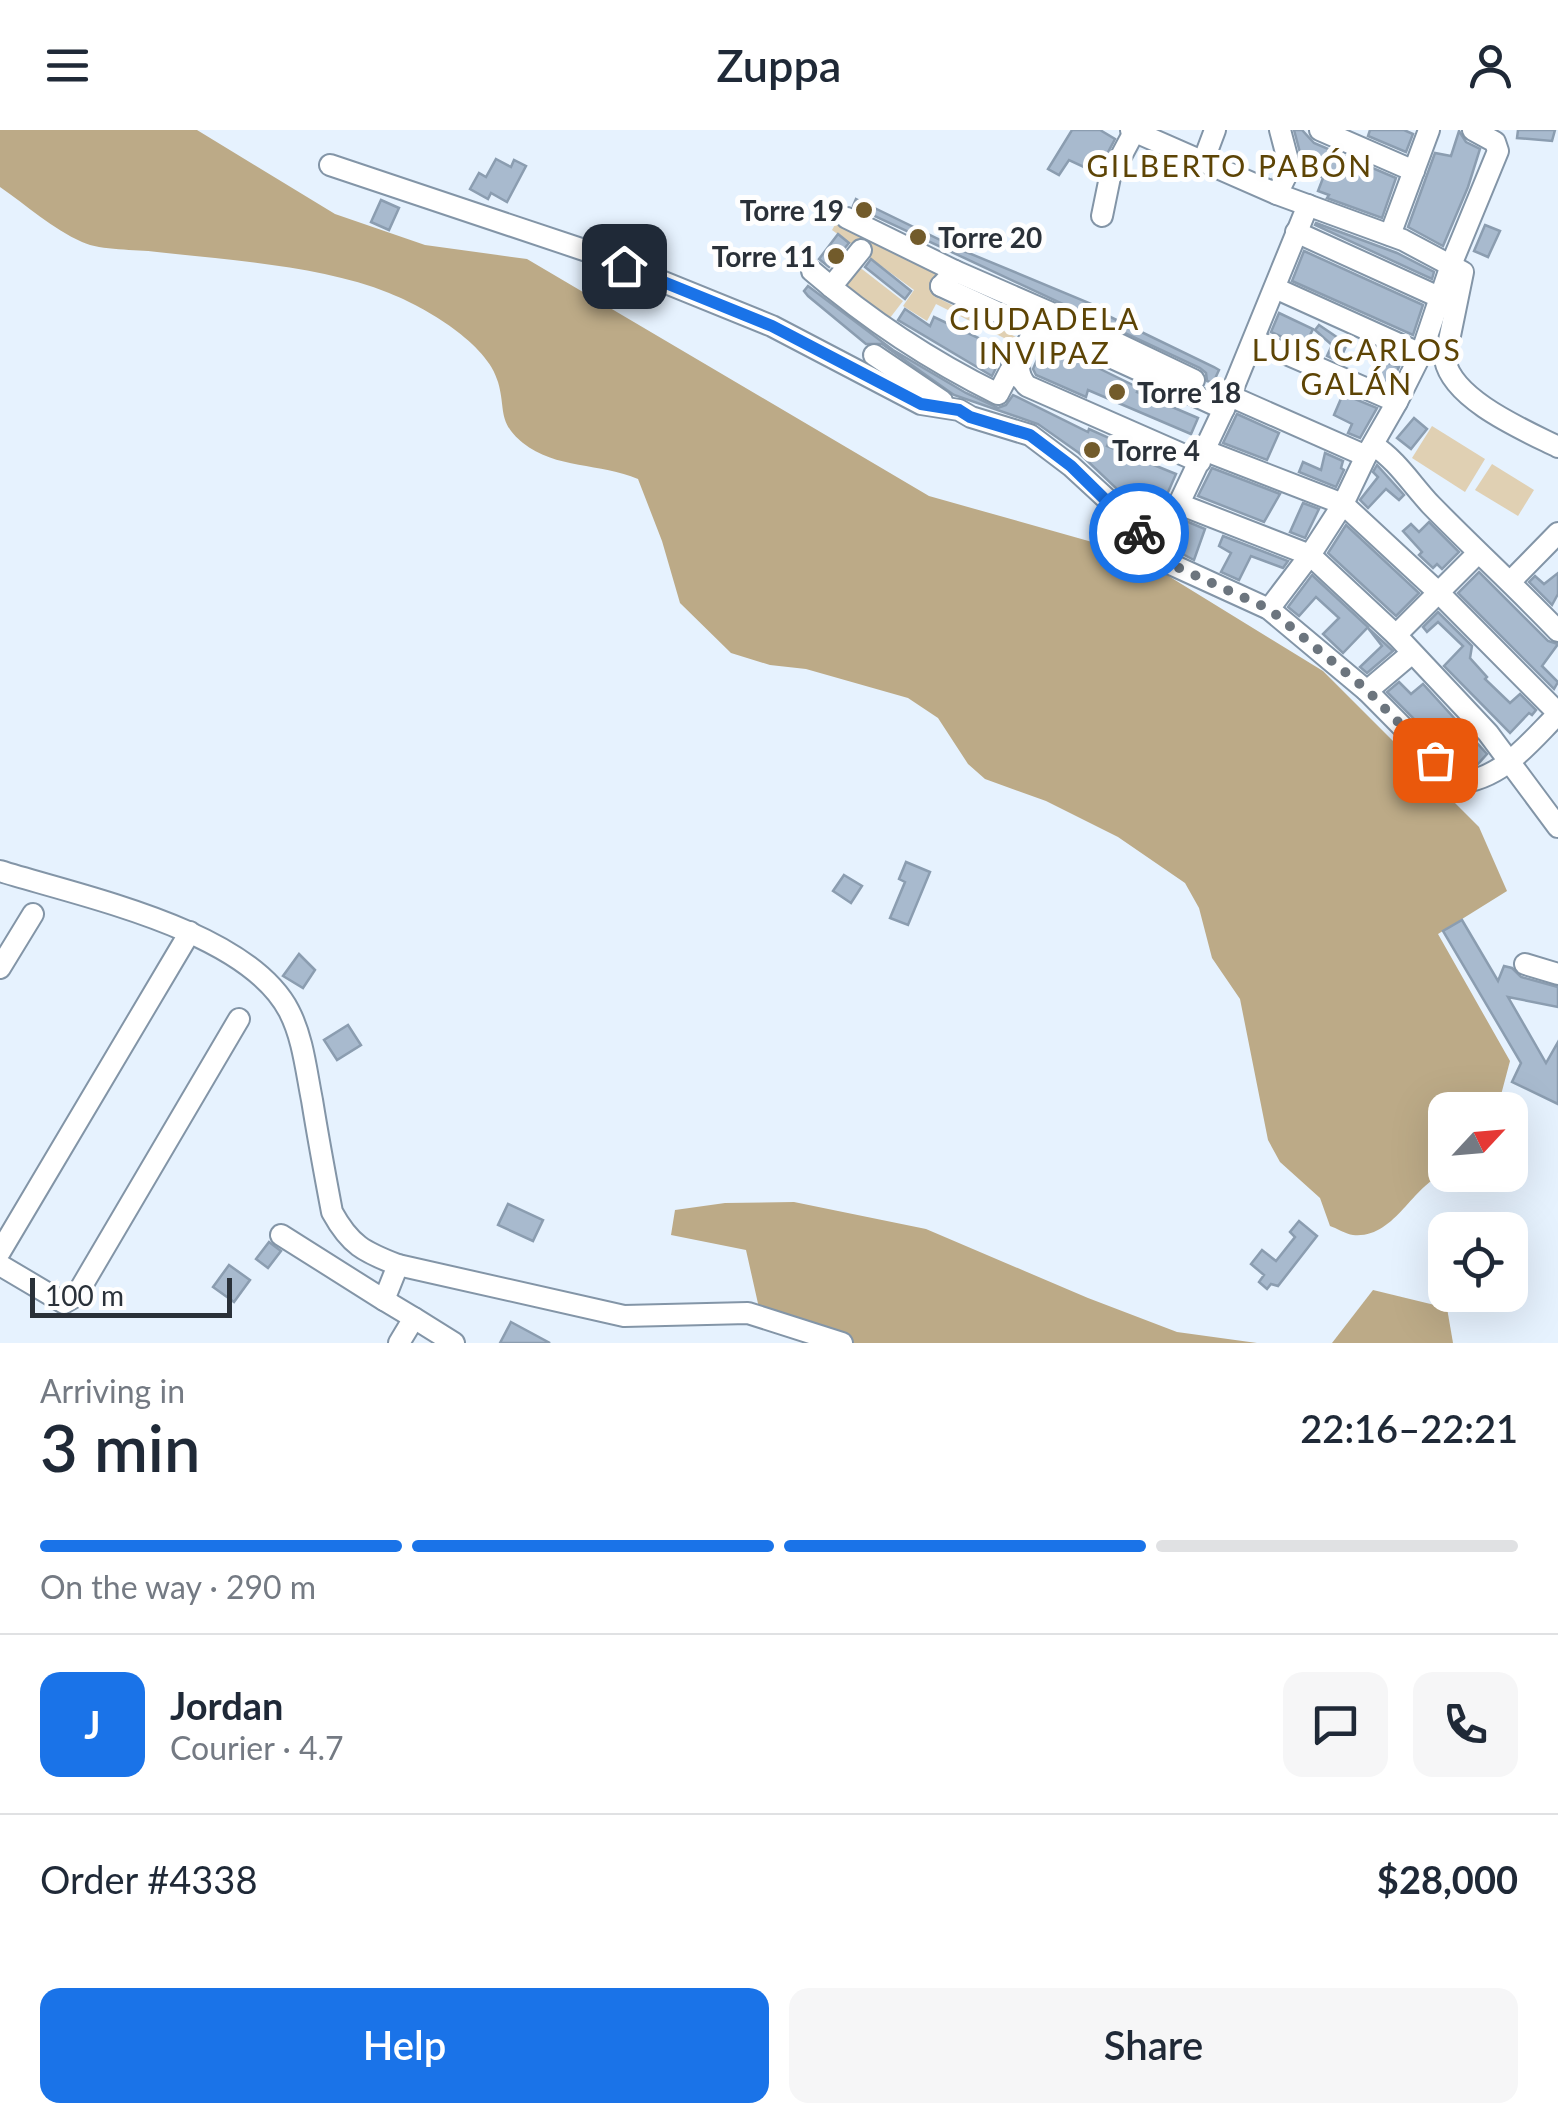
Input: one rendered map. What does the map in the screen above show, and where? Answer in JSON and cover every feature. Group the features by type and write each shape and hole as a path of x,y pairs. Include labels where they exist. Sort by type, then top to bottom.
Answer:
{"street":[{"path":"1203,162 1215,130"},
{"path":"1277,194 1290,168 1280,130"},
{"path":"1320,130 1414,171"},
{"path":"1390,235 1429,130"},
{"path":"1269,609 1343,504 1421,354 1451,265 1498,151 1494,142 1473,130"},
{"path":"1102,216 1110,177 1133,131 1277,194 1390,235 1451,265 1464,277 1444,360 1447,371 1460,388 1506,421 1558,447"},
{"path":"330,165 588,251 772,326 921,404 959,410"},
{"path":"1156,552 1227,403 1308,205"},
{"path":"847,218 1036,330 1048,328 1227,403 1392,456 1402,474 1557,628"},
{"path":"1296,232 1442,298"},
{"path":"831,287 861,250"},
{"path":"812,270 913,349 998,394 1010,371 1027,386 1203,457 1343,504 1439,593 1558,713 1512,761 1480,781 1458,783 1367,690 1269,609 1166,562 1083,477 1030,435 970,417 874,355"},
{"path":"945,274 1064,318 1208,388"},
{"path":"1275,288 1421,354"},
{"path":"1020,378 1018,363 1036,330"},
{"path":"1254,340 1398,402"},
{"path":"1179,504 1310,555 1396,635 1512,761 1558,827"},
{"path":"1510,582 1558,533"},
{"path":"1396,635 1478,553"},
{"path":"1367,690 1412,653"},
{"path":"0,871 190,932 222,949 272,985 290,1012 301,1042 332,1212 346,1237 367,1253 398,1266 624,1316 748,1313 842,1343"},
{"path":"0,968 33,914"},
{"path":"0,1252 190,932"},
{"path":"1524,964 1558,974"},
{"path":"0,1265 64,1303 76,1296 240,1019"},
{"path":"281,1235 454,1343"},
{"path":"384,1300 398,1266"},
{"path":"399,1343 414,1318"}],"shaded area":[{"path":"0,130 197,130 335,214 425,245 527,259 929,496 1131,553 1323,671 1479,827 1507,891 1438,934 1510,1061 1502,1092 1428,1092 1428,1184 1380,1229 1353,1235 1330,1226 1320,1198 1280,1162 1268,1140 1240,999 1212,958 1199,908 1185,883 1118,837 1046,801 985,779 968,764 938,718 908,698 731,653 680,603 638,479 564,462 523,443 506,422 498,382 482,354 453,328 420,307 335,276 275,265 90,245 50,224 0,187"},
{"path":"840,216 939,266 938,281 933,279 932,283 938,287 934,296 1016,337 1014,343 936,304 927,321 903,306 914,290 832,230"},
{"path":"858,266 903,301 883,327 838,291"},
{"path":"1432,426 1485,459 1465,492 1412,458"},
{"path":"1492,464 1534,490 1518,516 1475,490"},
{"path":"794,1202 926,1229 1177,1332 1257,1343 808,1343 759,1308 746,1250 671,1235 675,1210 725,1203"},
{"path":"1373,1290 1428,1303 1428,1312 1448,1312 1453,1343 1332,1343"}],"building":[{"path":"1072,130 1100,130 1115,139 1097,173 1069,160 1059,175 1048,169"},
{"path":"1294,130 1302,130 1314,143 1396,178 1382,218 1318,191 1323,178 1306,167 1309,161 1302,160"},
{"path":"1370,130 1404,130 1413,134 1406,152 1368,136"},
{"path":"1518,130 1555,130 1552,141 1517,138"},
{"path":"1459,131 1466,142 1480,149 1443,246 1408,227 1435,153 1451,156"},
{"path":"496,159 511,167 514,160 526,166 507,202 491,193 488,199 470,189 479,173 486,177"},
{"path":"856,199 959,249 1094,305 1098,311 1219,370 1213,383 1207,381 1200,368 853,206"},
{"path":"381,200 399,208 389,230 371,222"},
{"path":"1315,225 1397,253 1434,272 1432,279"},
{"path":"1485,225 1500,231 1488,257 1474,251"},
{"path":"838,234 849,243 829,267 819,259"},
{"path":"1304,251 1423,305 1413,335 1292,281"},
{"path":"871,259 911,291 905,299 865,267"},
{"path":"808,286 893,350 966,393 998,408 1013,395 1088,432 1089,429 1107,437 1107,446 1176,474 1154,524 1127,499 1128,495 1038,424 954,395 882,344 866,344 808,296 804,291"},
{"path":"905,309 930,326 934,317 1008,352 1007,358 998,364 992,376 898,320"},
{"path":"1279,313 1313,329 1304,347 1271,332"},
{"path":"1319,325 1347,344 1339,362 1327,356 1332,345 1315,330"},
{"path":"1045,342 1139,388 1137,392 1198,418 1191,434 1088,390 1086,397 1036,375 1033,369"},
{"path":"1381,360 1399,367 1391,384 1372,376"},
{"path":"1343,394 1377,408 1360,438 1348,433 1352,424 1334,415"},
{"path":"1237,414 1279,433 1267,460 1223,443"},
{"path":"1414,418 1427,429 1411,449 1397,438"},
{"path":"1325,453 1343,461 1344,470 1336,487 1299,472 1303,462 1321,470"},
{"path":"1377,465 1404,495 1399,500 1386,489 1368,508 1360,500 1378,477 1373,472"},
{"path":"1212,468 1280,494 1264,522 1198,496"},
{"path":"1303,503 1319,509 1305,538 1290,532"},
{"path":"1186,521 1205,529 1194,560 1173,549"},
{"path":"1429,522 1459,552 1442,569 1437,564 1433,568 1419,555 1422,552 1403,531 1411,524 1419,532"},
{"path":"1346,525 1419,593 1396,616 1328,553"},
{"path":"1223,536 1288,561 1283,568 1251,556 1239,580 1221,572 1231,553 1219,546"},
{"path":"1479,572 1548,641 1558,644 1542,666 1558,682 1554,689 1458,593"},
{"path":"1558,573 1558,594 1552,605 1529,582 1535,576 1544,584"},
{"path":"1312,575 1368,627 1343,653 1323,634 1339,618 1316,597 1299,616 1288,607"},
{"path":"1438,612 1472,646 1470,658 1485,679 1510,703 1520,694 1536,710 1510,733 1444,666 1463,646 1438,622 1427,632 1423,627"},
{"path":"1368,628 1393,651 1367,673 1360,667 1382,646"},
{"path":"1399,682 1411,694 1423,684 1487,754 1478,764 1463,768 1387,692"},
{"path":"906,862 930,872 908,925 890,918 905,882 899,879"},
{"path":"844,875 862,886 851,903 833,891"},
{"path":"1462,920 1498,981 1504,966 1521,977 1558,987 1558,1007 1508,997 1546,1063 1558,1042 1558,1104 1512,1082 1521,1063 1443,931"},
{"path":"299,954 315,970 303,988 283,976"},
{"path":"348,1025 361,1045 337,1060 324,1040"},
{"path":"508,1204 543,1220 533,1241 498,1225"},
{"path":"1299,1221 1317,1236 1278,1286 1271,1284 1267,1289 1259,1282 1264,1275 1251,1264 1262,1250 1276,1261 1295,1237 1290,1232"},
{"path":"269,1242 281,1251 268,1268 256,1259"},
{"path":"229,1265 250,1280 234,1302 213,1287"},
{"path":"511,1322 550,1343 500,1343"}],"way so far":[{"path":"1139,533 1166,562 1269,609 1367,690 1435,760"}],"place":[{"name":"Torre 19","path":"864,210"},
{"name":"Torre 20","path":"918,237"},
{"name":"Torre 11","path":"836,256"},
{"name":"Torre 18","path":"1117,392"},
{"name":"Torre 4","path":"1092,450"}],"district":[{"name":"GILBERTO PABÓN","path":"1230,165"},
{"name":"CIUDADELA INVIPAZ","path":"1045,335"},
{"name":"LUIS CARLOS GALÁN","path":"1357,366"}],"route":[{"path":"624,266 772,326 921,404 959,410 1030,435 1071,466 1139,533"}]}
